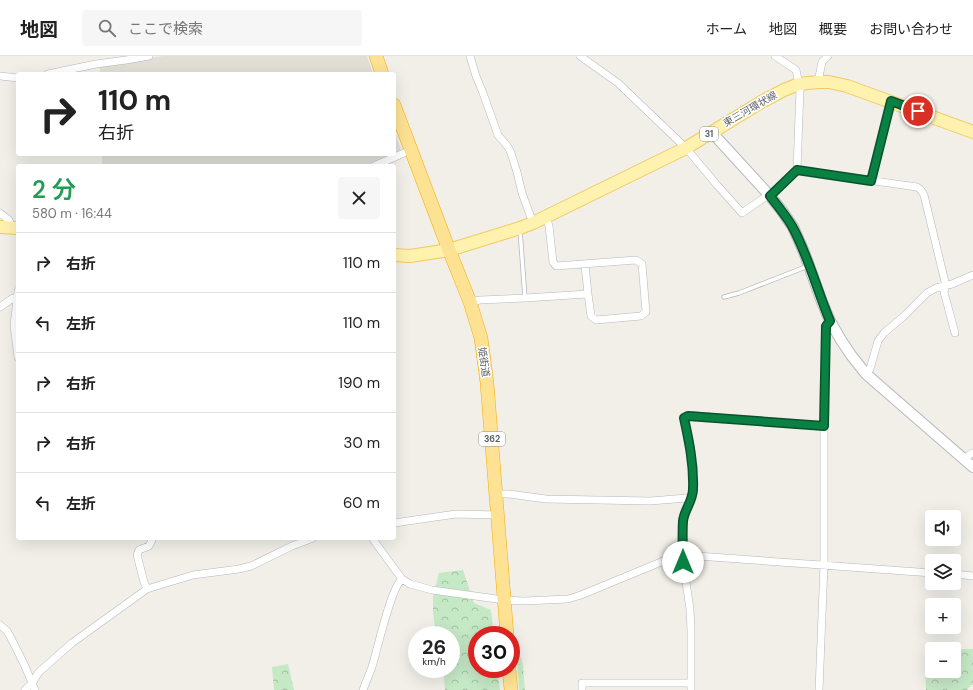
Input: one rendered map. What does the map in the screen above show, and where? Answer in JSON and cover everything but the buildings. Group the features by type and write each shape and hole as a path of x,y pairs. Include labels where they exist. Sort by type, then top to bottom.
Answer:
{"highway":[{"path":"376,56 381,72"},
{"name":"姫街道","path":"396,110 470,302 480,338 487,383 506,626"},
{"path":"510,678 511,690"}],"main road":[{"name":"東三河環状線","path":"396,255 410,256 449,250 533,223 686,148 768,98 799,84 829,82 847,86 973,132"}],"street":[{"path":"58,72 96,64 149,56"},
{"path":"470,56 498,135 511,153 522,193 533,223"},
{"path":"580,56 618,83 686,148 742,213 769,195 797,170 800,89 796,70 775,56"},
{"path":"818,82 822,62 828,56"},
{"path":"0,76 16,78"},
{"path":"871,181 891,101"},
{"path":"713,131 769,195 782,211 792,227 804,252 830,321 847,350 866,374 969,456 973,467"},
{"path":"379,164 411,150"},
{"path":"797,170 917,187 921,190 924,196 946,286 944,292 955,333"},
{"path":"0,213 9,220 10,228"},
{"path":"546,217 549,226 553,262 556,266 636,260 642,264 646,312 641,316 596,320 591,316 585,265"},
{"path":"866,374 870,369 878,341 884,333 927,293 936,288 952,284 973,275"},
{"path":"470,302 480,300 588,294"},
{"path":"0,307 16,296"},
{"path":"16,310 14,325 16,341"},
{"path":"819,690 824,566 826,326 830,321"},
{"path":"582,690 582,683 691,686 690,609 683,562 683,521 686,510 692,498 693,490 690,444 684,418 688,416 824,426"},
{"path":"496,494 509,494 546,499 650,501 692,498"},
{"path":"396,523 456,514 498,515"},
{"path":"147,588 144,582 138,555 139,550 149,546 152,540"},
{"path":"25,690 32,683 39,672 72,643 147,588 193,575 239,570 308,540"},
{"path":"373,540 402,579 410,584 432,590 504,600 524,601 568,599 678,555 925,573"},
{"path":"961,575 973,576"},
{"path":"362,690 372,668 380,636 396,589 402,579"},
{"path":"0,625 7,631 12,640 35,690"}],"lane":[{"path":"520,228 525,298"},
{"path":"724,297 739,293 809,266"}],"shaded area":[{"path":"163,56 367,56 372,72 100,72 100,67"},
{"path":"396,136 401,150 396,152"},
{"path":"102,156 387,156 370,164 102,164"}],"green space":[{"path":"463,570 474,603 491,610 493,626 468,626 468,678 498,678 500,690 445,690 444,678 460,678 460,626 435,626 433,597 439,573"},
{"path":"961,649 973,649 973,685 971,685 967,690 926,690 926,678 961,678"},
{"path":"520,657 523,666 525,690 519,690"},
{"path":"288,664 294,690 274,690 272,667"}],"route":[{"path":"683,562 683,521 686,510 692,498 693,490 690,444 684,418 688,416 824,426 826,326 830,321 804,252 792,227 770,196 797,170 871,181 891,101 918,111"}]}
